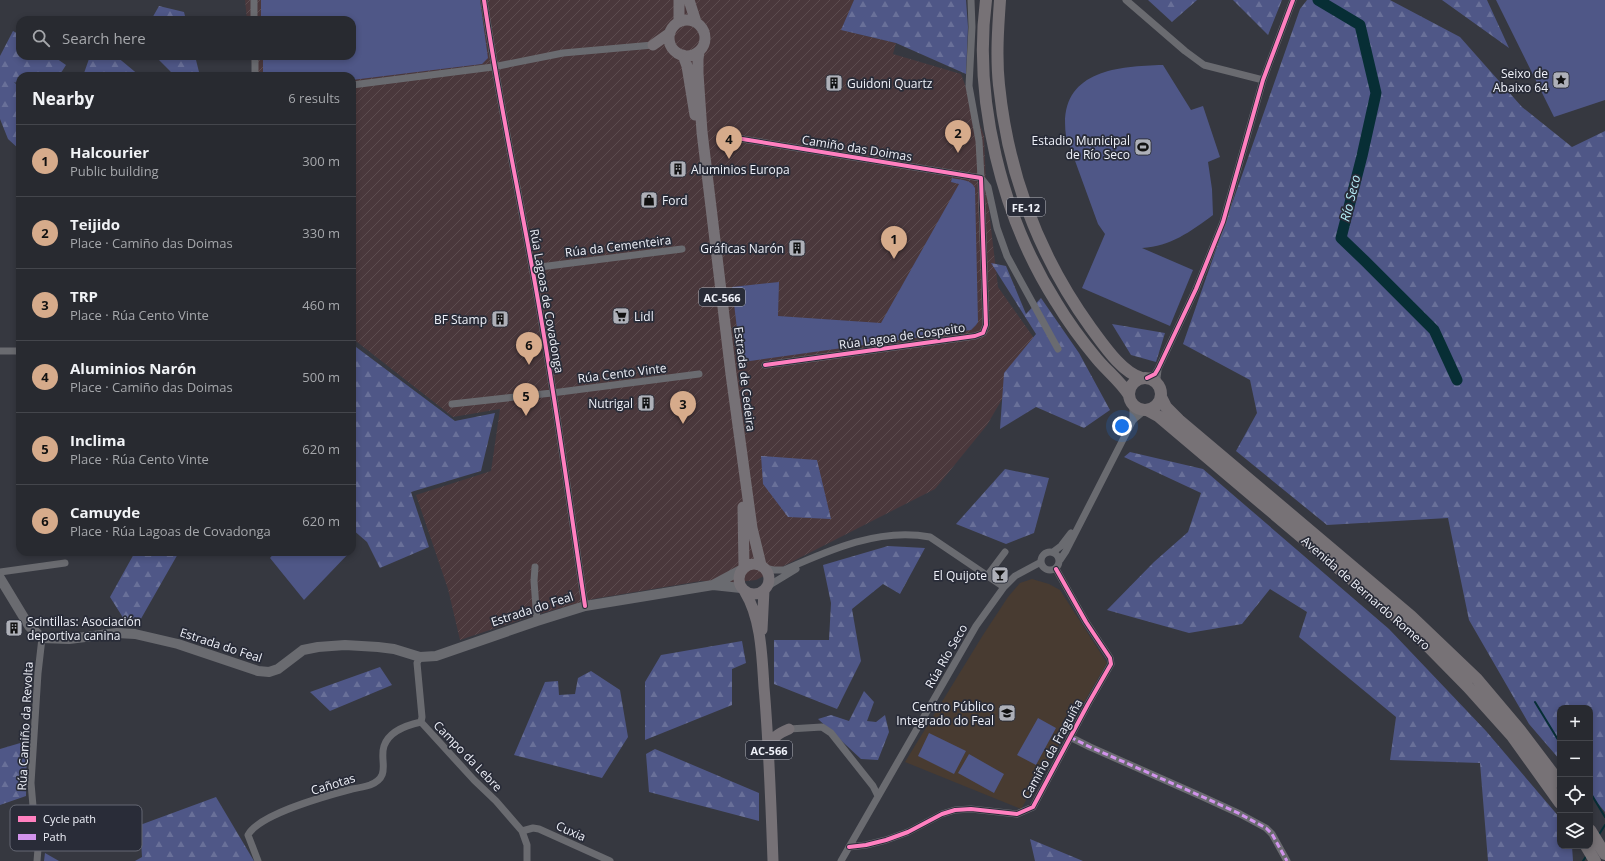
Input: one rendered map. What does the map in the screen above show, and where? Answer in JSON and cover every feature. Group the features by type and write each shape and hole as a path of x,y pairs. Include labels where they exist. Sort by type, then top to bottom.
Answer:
{"highway":[{"name":"FE-12","path":"986,0 984,75 989,118 996,158 1020,233 1055,302 1097,359 1131,400"},
{"name":"FE-12","path":"1000,0 998,40 999,84 1004,125 1013,164 1024,201 1037,235 1060,282 1078,309 1103,344 1127,372 1135,377 1144,378"},
{"path":"1144,378 1151,379 1158,384 1161,398 1156,406 1146,410 1136,407 1131,400 1131,386 1138,380 1144,378"},
{"name":"Avenida de Bernardo Romero","path":"1161,398 1166,407 1179,420 1411,616 1476,679 1520,730 1557,779"},
{"name":"Avenida de Bernardo Romero","path":"1146,410 1158,416 1415,633 1468,686 1512,736 1557,799"},
{"path":"1593,835 1605,854"},
{"path":"1588,849 1595,861"}],"main road":[{"path":"679,0 679,22"},
{"name":"AC-566","path":"689,0 696,22 702,27 705,35 704,43 699,52"},
{"path":"696,22 687,20 679,22 673,27 670,33 669,41 676,52 682,55 692,55 699,52"},
{"path":"653,45 670,33"},
{"path":"653,45 672,47"},
{"name":"Estrada de Cedeira","path":"699,52 698,73 702,132 730,366 752,528 763,566"},
{"name":"Estrada de Cedeira","path":"682,55 686,66 699,142 743,513 743,569"},
{"path":"751,563 763,566 770,577 766,588 755,594 743,590 738,578 743,569 751,563"},
{"name":"Estrada do Feal","path":"42,638 58,640 116,633 135,634 178,644 258,671 269,672 278,669 303,650 318,647 345,645 378,647 394,649 420,657 436,656 585,606 713,585 743,569"},
{"path":"0,578 29,626 42,638"},
{"name":"Estrada do Feal","path":"713,585 743,590"},
{"name":"AC-566","path":"760,639 766,588"},
{"name":"AC-566","path":"743,590 752,603 760,639 768,730 773,861"},
{"path":"766,713 778,727 789,729"},
{"path":"768,730 789,729"},
{"path":"769,749 773,739 778,734 789,729"}],"street":[{"path":"254,0 254,16"},
{"name":"Rúa Lagoas de Covadonga","path":"484,0 493,67 532,268 585,606"},
{"path":"971,0 972,27 969,86 979,141 981,178 988,187 997,228 1007,256 1058,349"},
{"path":"1126,0 1185,51 1204,65 1263,80"},
{"path":"1144,378 1155,374 1158,369 1196,288 1223,222 1263,80 1293,0"},
{"path":"356,84 493,67 563,53 653,45"},
{"path":"255,60 255,72"},
{"name":"Camiño das Doimas","path":"730,137 981,178"},
{"name":"Rúa Lagoa de Cospeito","path":"765,366 976,336 983,333 986,326 981,178"},
{"name":"Rúa da Cementeira","path":"532,268 682,249"},
{"path":"0,350 16,351"},
{"path":"1158,369 1158,384"},
{"name":"Rúa Cento Vinte","path":"452,404 699,374"},
{"path":"1131,400 1133,420"},
{"path":"1081,520 1061,546 1053,552 1046,553 1042,557 1041,562 1045,569 1051,571 1056,569 1059,565 1060,560 1066,551 1133,420 1146,410"},
{"path":"763,566 773,570 784,570 863,540 890,535 918,535 930,537 1004,587"},
{"path":"987,576 1005,552"},
{"path":"1053,552 1060,560"},
{"path":"766,588 818,556"},
{"name":"Rúa Río Seco","path":"841,861 976,626 1004,587 1015,576 1041,562"},
{"path":"0,572 65,563"},
{"path":"535,566 534,581 537,621"},
{"name":"Camiño da Fraguiña","path":"849,847 886,840 908,832 942,814 955,810 971,809 1017,814 1033,806 1111,664 1110,658 1086,622 1056,569"},
{"name":"Rúa Camiño da Revolta","path":"33,805 31,772 42,638"},
{"name":"Campo da Lebre","path":"420,657 417,663 422,717 421,722 474,780 496,801 522,831 527,845 527,861"},
{"name":"Cañotas","path":"258,861 248,835 251,829 275,814 370,785 381,777 384,770 384,747 388,737 398,731 421,722"},
{"path":"789,729 822,727 831,733 873,786 878,796"},
{"path":"1070,737 1240,814 1266,828 1272,834 1287,861"},
{"path":"864,775 875,782 886,784"},
{"name":"Cuxia","path":"522,831 533,828 539,829 610,861"},
{"name":"Rúa Camiño da Revolta","path":"37,861 38,851"}],"shaded area":[{"path":"245,0 854,0 842,30 896,43 893,54 961,74 984,136 986,186 998,287 1036,341 987,425 935,489 756,580 729,583 701,581 593,599 532,616 460,640 448,589 416,495 491,471 500,409 453,417 356,341 356,72 253,72 251,60 356,60 356,16 247,16"},
{"name":"Centro Público Integrado do Feal","path":"1032,579 1049,584 1060,590 1107,663 1021,809 905,762 1008,597 1020,583"}],"green space":[{"path":"261,0 480,0 488,58 482,64 356,80 356,72 263,72 263,60 356,60 356,16 261,16"},
{"path":"854,0 966,0 968,27 966,74 896,43 841,30"},
{"path":"1148,0 1197,0 1172,22"},
{"path":"1233,0 1282,0 1268,35"},
{"path":"1307,0 1390,0 1460,37 1522,107 1572,147 1605,131 1605,812 1593,798 1593,705 1557,705 1557,757 1529,724 1469,620 1448,518 1327,525 1236,451 1257,413 1250,380 1183,344 1300,9"},
{"path":"1442,0 1487,0 1509,48"},
{"path":"1496,0 1605,0 1605,100 1554,117"},
{"path":"159,6 184,12 185,16 153,16"},
{"path":"13,31 16,33 16,60 59,60 66,65 62,72 16,72 16,83 14,82 16,84 16,146 8,139 0,119 0,56"},
{"path":"89,60 121,60 135,72 84,72"},
{"path":"159,60 196,60 199,72 171,72"},
{"name":"Estadio Municipal de Río Seco","path":"1163,65 1191,110 1203,106 1220,157 1208,162 1212,189 1213,215 1180,237 1152,247 1142,248 1193,270 1170,326 1082,288 1105,234 1098,224 1066,136 1066,115 1070,98 1080,86 1093,77 1108,71"},
{"path":"952,178 968,181 975,188 978,322 971,330 750,361 740,354 732,287 779,282 778,316 881,323 959,184 951,182"},
{"path":"991,263 1006,266 1026,314 1041,298 1079,353 1110,410 1084,428 1036,407 1000,429 1004,373 1036,334"},
{"path":"1112,324 1165,333 1156,362 1131,355"},
{"path":"356,347 455,421 495,413 481,471 411,492 429,547 380,568 367,542 356,532"},
{"path":"1130,452 1203,469 1389,629 1486,731 1557,814 1557,849 1572,849 1573,861 1488,861 1480,763 1390,760 1396,717 1299,637 1307,612 1270,589 1242,624 1189,633 1107,610 1154,562 1188,532 1201,493 1124,457"},
{"path":"761,456 817,460 831,519 788,517 763,484"},
{"path":"1005,469 1049,478 1034,533 1006,544 956,524"},
{"path":"888,546 925,548 900,594 883,584 852,609 861,661 837,709 774,684 774,640 829,640 831,603 823,565"},
{"path":"133,556 177,556 138,624 127,624 110,597"},
{"path":"272,556 346,556 304,600 270,558"},
{"path":"742,641 746,663 732,669 732,705 645,740 645,682 661,655"},
{"path":"380,667 392,685 330,711 310,692"},
{"path":"591,671 620,690 628,737 602,778 514,755 545,682 558,681 559,695 575,694 578,678"},
{"path":"864,691 874,702 867,721 876,722 885,715 889,732 878,760 861,759 818,719 831,715 849,721"},
{"path":"1038,718 1056,728 1036,765 1017,755"},
{"path":"929,733 966,751 954,774 918,756"},
{"path":"27,741 26,796 0,805 0,749"},
{"path":"655,749 759,793 759,821 649,792 646,754"},
{"path":"969,754 1004,774 994,793 958,773"},
{"path":"216,797 254,861 135,861 142,857 142,824"},
{"path":"1030,839 1083,861 1035,861"},
{"path":"45,853 59,861 44,861"}],"waterway":[{"name":"Río Seco","path":"1318,0 1360,25 1376,93 1341,238 1434,330 1457,380"},
{"path":"1535,702 1559,741"},
{"path":"1593,797 1605,817"},
{"path":"1598,836 1605,825"},
{"path":"1583,861 1587,855"}],"marked path":[{"path":"1070,737 1240,814 1266,828 1272,834 1287,861"}],"cycle path":[{"path":"484,0 547,352 585,606"},
{"path":"1147,378 1155,374 1158,369 1196,289 1223,222 1263,80 1293,0"},
{"path":"730,137 981,178 986,325 983,333 975,336 765,365"},
{"path":"849,847 886,840 908,832 942,814 955,810 971,809 1017,814 1033,807 1111,664 1110,658 1086,622 1056,569"}],"place":[{"name":"Seixo de Abaixo 64","path":"1561,80"},
{"name":"Guidoni Quartz","path":"834,83"},
{"name":"Estadio Municipal de Río Seco","path":"1143,147"},
{"name":"Teijido","path":"958,153"},
{"name":"Aluminios Narón","path":"729,159"},
{"name":"Aluminios Europa","path":"678,169"},
{"name":"Ford","path":"649,200"},
{"name":"Gráficas Narón","path":"797,248"},
{"name":"Halcourier","path":"894,259"},
{"name":"Lidl","path":"621,316"},
{"name":"BF Stamp","path":"500,319"},
{"name":"Camuyde","path":"529,365"},
{"name":"Nutrigal","path":"646,403"},
{"name":"Inclima","path":"526,416"},
{"name":"TRP","path":"683,424"},
{"name":"El Quijote","path":"1000,575"},
{"name":"Scintillas: Asociación deportiva canina","path":"14,628"},
{"name":"Centro Público Integrado do Feal","path":"1007,713"}]}
